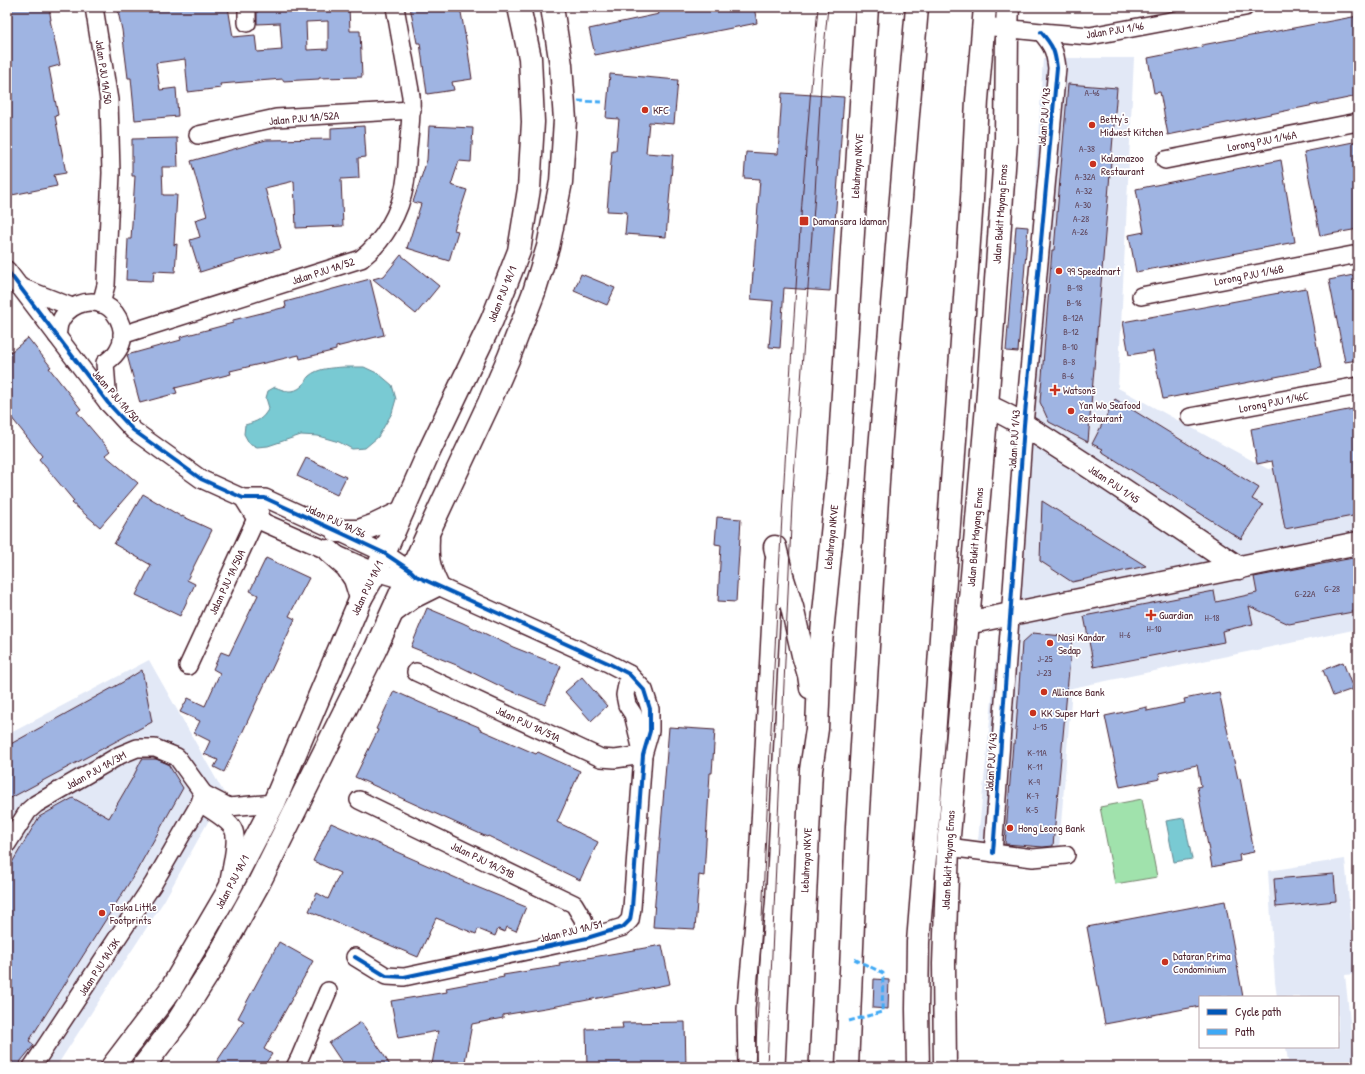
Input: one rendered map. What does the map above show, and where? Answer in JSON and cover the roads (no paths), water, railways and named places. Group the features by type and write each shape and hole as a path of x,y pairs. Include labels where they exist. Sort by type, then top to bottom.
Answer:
{"main road":[{"name":"Jalan PJU 1A/1","path":"112,1067 171,989 226,894 274,803 361,598 380,562 427,456 492,320 519,251 529,189 533,122 530,58 519,7"},
{"path":"143,1067 178,1021 214,966 259,883 372,658 411,576 429,530 489,403 534,292 548,246 561,182 565,120 561,65 552,7"},
{"name":"Lebuhraya NKVE","path":"797,1067 811,770 817,729 820,653 838,474 867,7"},
{"path":"847,1067 857,827 880,449 917,7"},
{"name":"Jalan Bukit Mayang Emas","path":"945,1067 944,964 948,847 986,406 1006,140 1008,7"},
{"name":"Jalan Bukit Mayang Emas","path":"918,1067 916,1009 918,942 929,807 984,16"},
{"name":"Jalan PJU 1/45","path":"986,406 1001,412 1024,425 1239,568"},
{"path":"337,531 359,531 402,512"},
{"path":"394,611 413,597 437,585 430,570 427,556 429,530"},
{"path":"967,623 1358,543"},
{"path":"775,547 809,675 817,729"},
{"path":"329,551 347,567 355,580 361,598"},
{"path":"918,942 930,905 936,863 941,853 948,847 940,841 935,831 929,807"}],"street":[{"name":"Jalan PJU 1A/50","path":"94,7 109,100 110,115 111,172 106,285 107,308"},
{"name":"Jalan PJU 1A/52","path":"122,335 361,259 370,252 385,234 397,211 405,184 412,110 411,96 395,7"},
{"name":"Jalan PJU 1/46","path":"984,16 1007,28 1090,36 1245,7"},
{"name":"Jalan PJU 1/43","path":"993,853 1024,425 1057,68 1051,44 1041,32"},
{"name":"Jalan PJU 1A/52A","path":"198,135 276,118 412,110"},
{"name":"Lorong PJU 1/46A","path":"1165,160 1358,122"},
{"name":"Lorong PJU 1/46B","path":"1141,296 1358,254"},
{"name":"Jalan PJU 1A/50","path":"7,270 108,403 133,430 202,479 243,498"},
{"path":"18,286 72,307"},
{"path":"57,336 59,325 64,315 72,307 82,303 93,302 107,308 119,320 122,335"},
{"name":"Jalan PJU 1A/50","path":"108,403 105,363 113,357 119,349 122,335"},
{"path":"78,364 85,367 95,367 105,363"},
{"name":"Lorong PJU 1/46C","path":"1190,417 1358,386"},
{"path":"243,498 256,519"},
{"name":"Jalan PJU 1A/56","path":"243,498 265,498 337,531 380,562 411,576 437,585 629,674 644,690 650,709 650,731 643,755"},
{"name":"Jalan PJU 1A/50A","path":"188,666 265,498"},
{"name":"Jalan PJU 1A/56","path":"256,519 329,551 380,562"},
{"path":"747,1067 746,1010 756,900 775,547"},
{"name":"Jalan PJU 1A/51A","path":"416,672 601,758 615,759 643,755"},
{"name":"Jalan PJU 1A/3M","path":"7,844 28,811 36,804 120,755 137,748 155,748 177,757 201,798"},
{"name":"Jalan PJU 1A/51","path":"355,957 386,976 404,977 587,938 623,926 630,920 632,908 643,755"},
{"path":"201,798 228,807 274,803"},
{"path":"201,798 234,830 235,847 226,894"},
{"name":"Jalan PJU 1A/3K","path":"32,1067 153,884 201,798"},
{"name":"Jalan PJU 1A/51B","path":"359,800 574,904 583,919 587,938"},
{"path":"948,847 1033,858 1066,855"},
{"path":"301,1064 328,991"}],"water":[{"path":"343,367 364,367 379,374 392,385 396,399 392,413 378,437 365,448 352,449 339,442 318,436 301,435 268,446 257,447 249,443 244,434 245,425 259,420 269,408 266,398 268,391 275,387 285,391 296,390 303,385 308,377 317,371"},
{"path":"1184,818 1192,859 1174,862 1166,821"}],"tram line":[{"path":"755,1067 788,404 818,7"},
{"path":"767,1067 792,503 815,193 822,69 828,7"}],"place":[{"name":"KFC","path":"645,110"},
{"name":"Betty's Midwest Kitchen","path":"1092,125"},
{"name":"Kalamazoo Restaurant","path":"1093,164"},
{"name":"Damansara Idaman","path":"804,221"},
{"name":"99 Speedmart","path":"1059,271"},
{"name":"Watsons","path":"1055,390"},
{"name":"Yan Wo Seafood Restaurant","path":"1071,411"},
{"name":"Guardian","path":"1151,615"},
{"name":"Nasi Kandar Sedap","path":"1050,643"},
{"name":"Alliance Bank","path":"1044,692"},
{"name":"KK Super Mart","path":"1033,713"},
{"name":"Hong Leong Bank","path":"1010,828"},
{"name":"Taska Little Footprints","path":"102,913"},
{"name":"Dataran Prima Condominium","path":"1165,962"}]}
